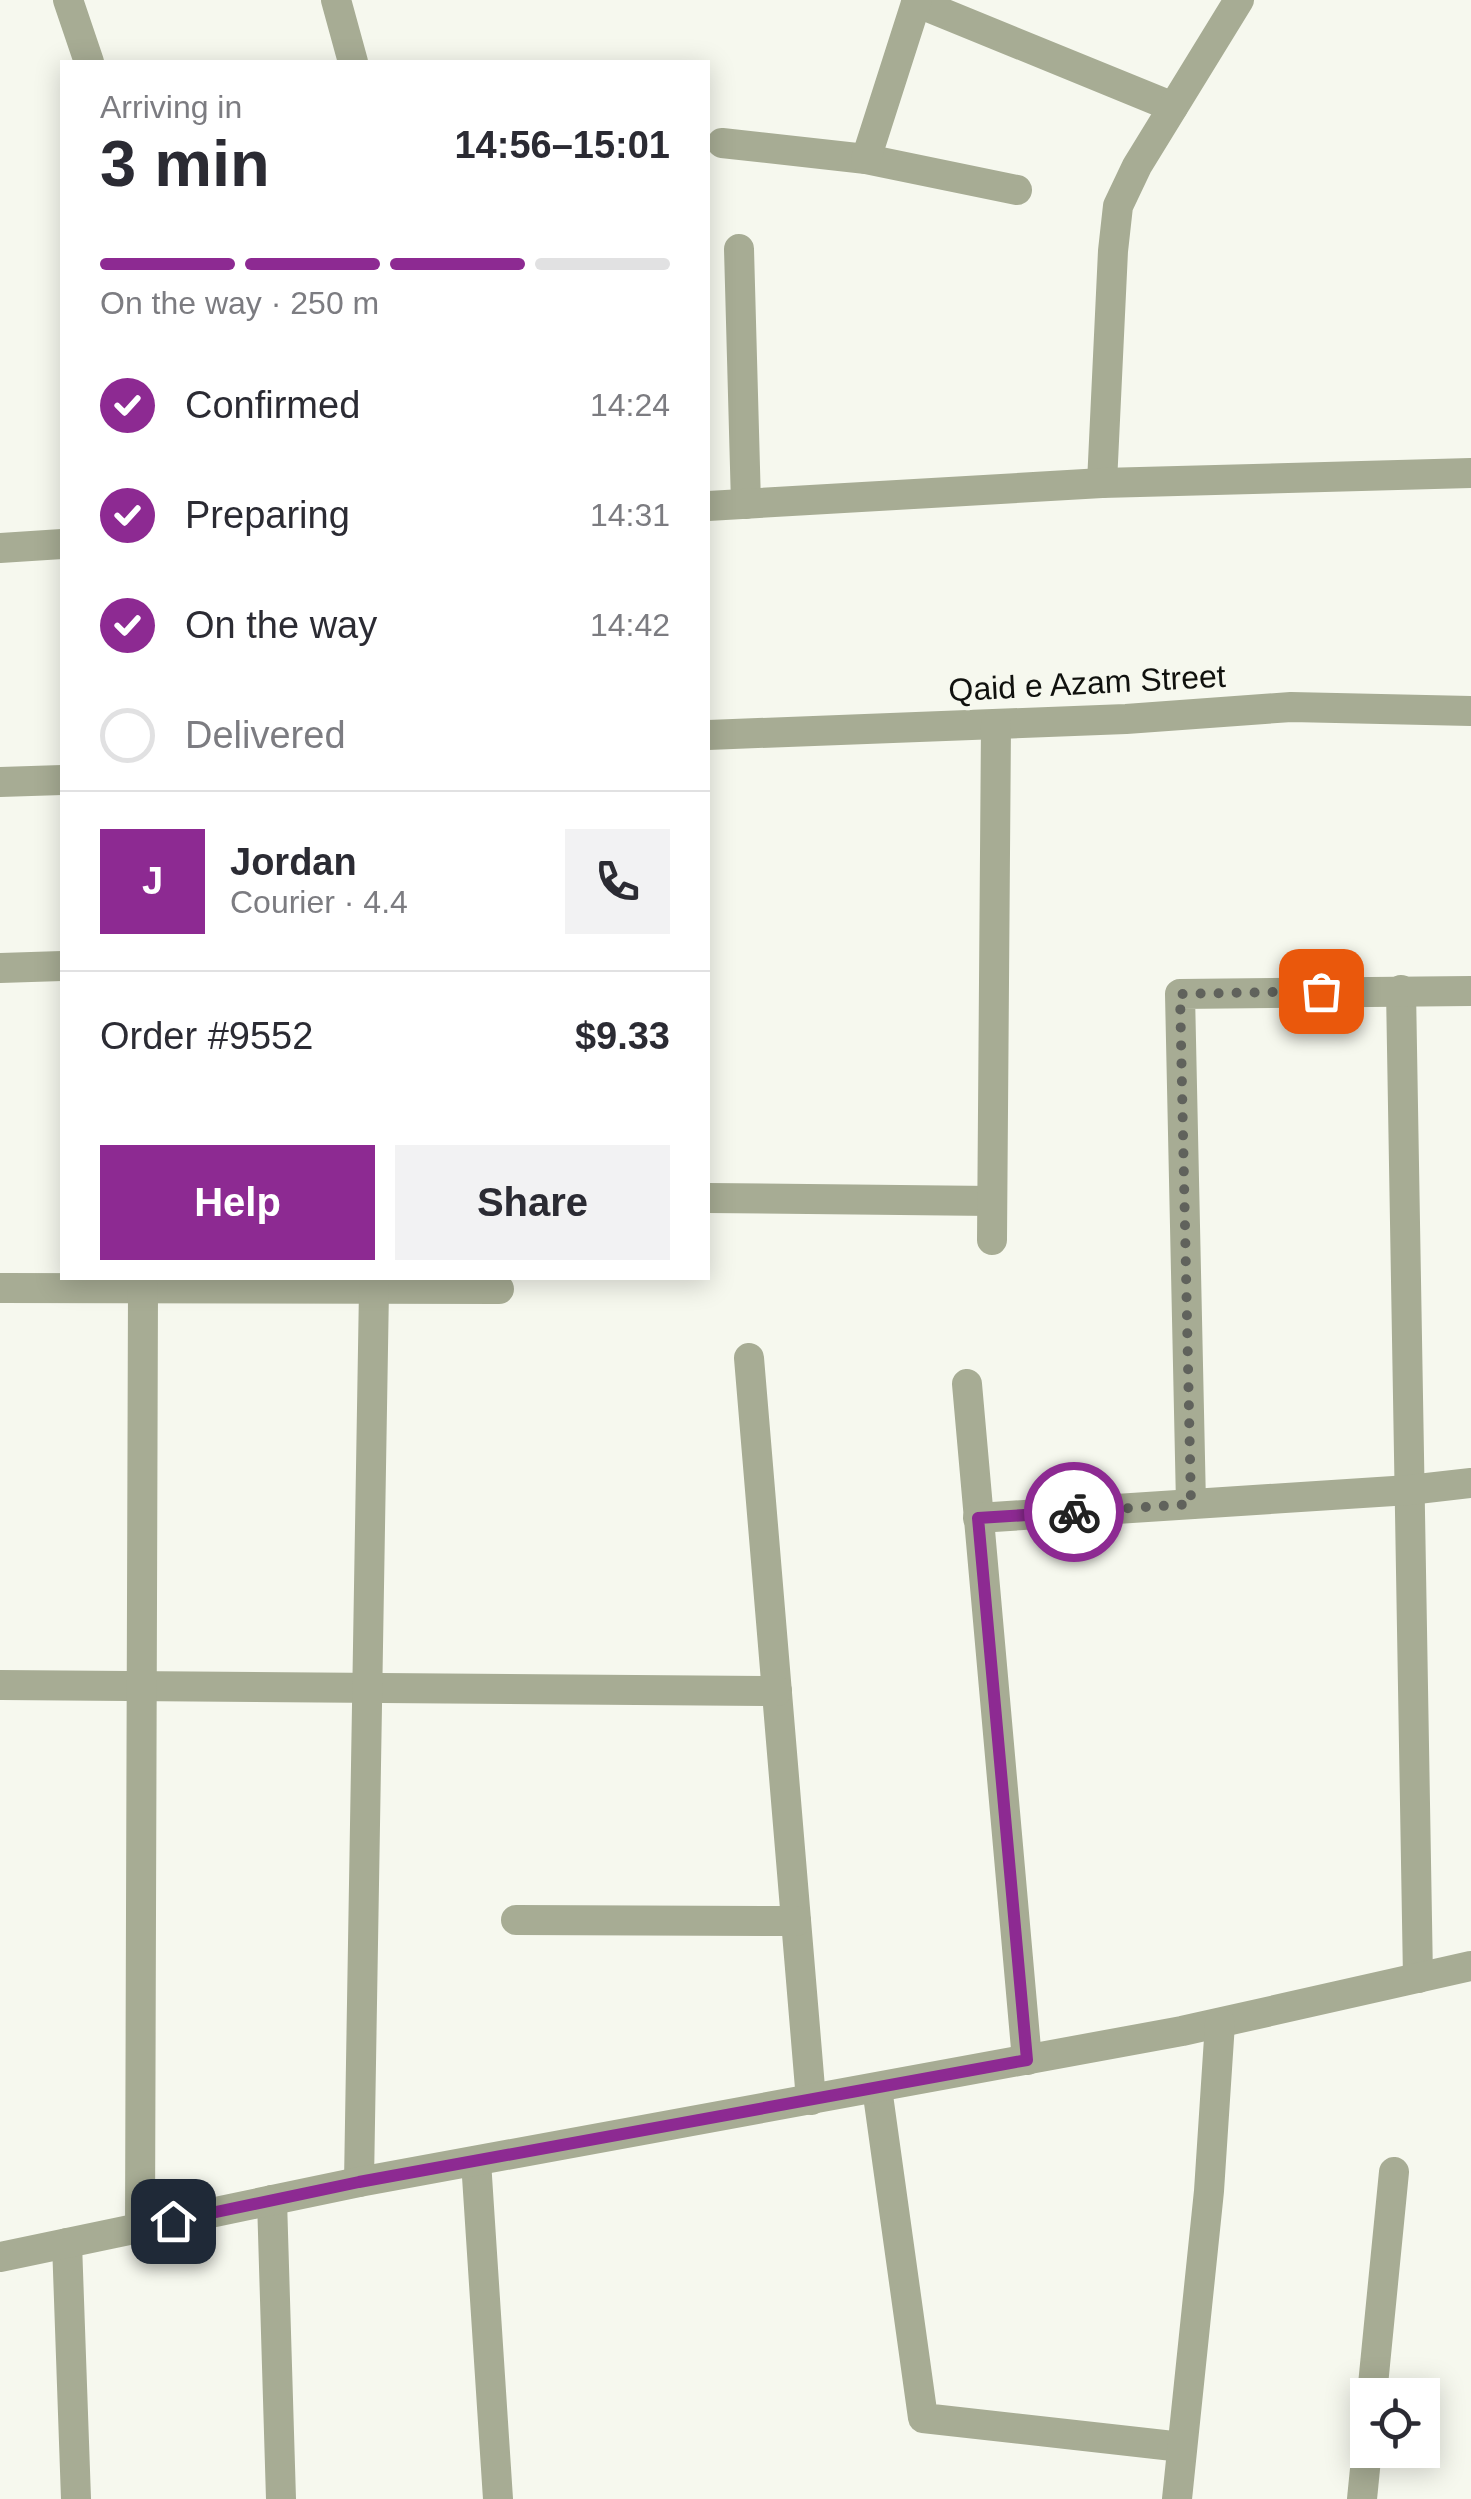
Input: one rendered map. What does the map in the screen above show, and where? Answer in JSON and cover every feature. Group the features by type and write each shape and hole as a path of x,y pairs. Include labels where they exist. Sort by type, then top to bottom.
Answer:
{"street":[{"path":"68,0 88,60"},
{"path":"336,0 352,60"},
{"path":"1102,483 1118,206 1137,166 1240,0"},
{"path":"866,158 917,1 1174,108"},
{"path":"722,143 866,158 1017,190"},
{"path":"738,249 746,504"},
{"path":"710,506 1102,483 1471,473"},
{"path":"0,548 60,544"},
{"name":"Qaid e Azam Street","path":"710,735 1291,707 1471,711"},
{"path":"992,1240 996,724"},
{"path":"0,782 60,780"},
{"path":"0,968 60,966"},
{"path":"1400,990 1418,1978"},
{"path":"1191,1504 1180,994 1471,991"},
{"path":"710,1198 992,1201"},
{"path":"0,1288 499,1289"},
{"path":"140,2228 143,1288"},
{"path":"359,2182 374,1289"},
{"path":"749,1358 811,2100"},
{"path":"967,1384 1027,2060"},
{"path":"978,1518 1471,1483"},
{"path":"0,1685 777,1691"},
{"path":"516,1920 796,1921"},
{"path":"0,2257 359,2182 1220,2023 1471,1966"},
{"path":"1177,2499 1209,2191 1220,2023"},
{"path":"877,2088 923,2418 1182,2447"},
{"path":"476,2161 498,2499"},
{"path":"1374,2378 1394,2172"},
{"path":"272,2200 281,2499"},
{"path":"66,2243 76,2499"},
{"path":"1362,2499 1365,2468"}],"way so far":[{"path":"1074,1512 1191,1504 1180,994 1321,991"}],"route":[{"path":"173,2221 359,2182 1027,2060 978,1518 1074,1512"}]}
